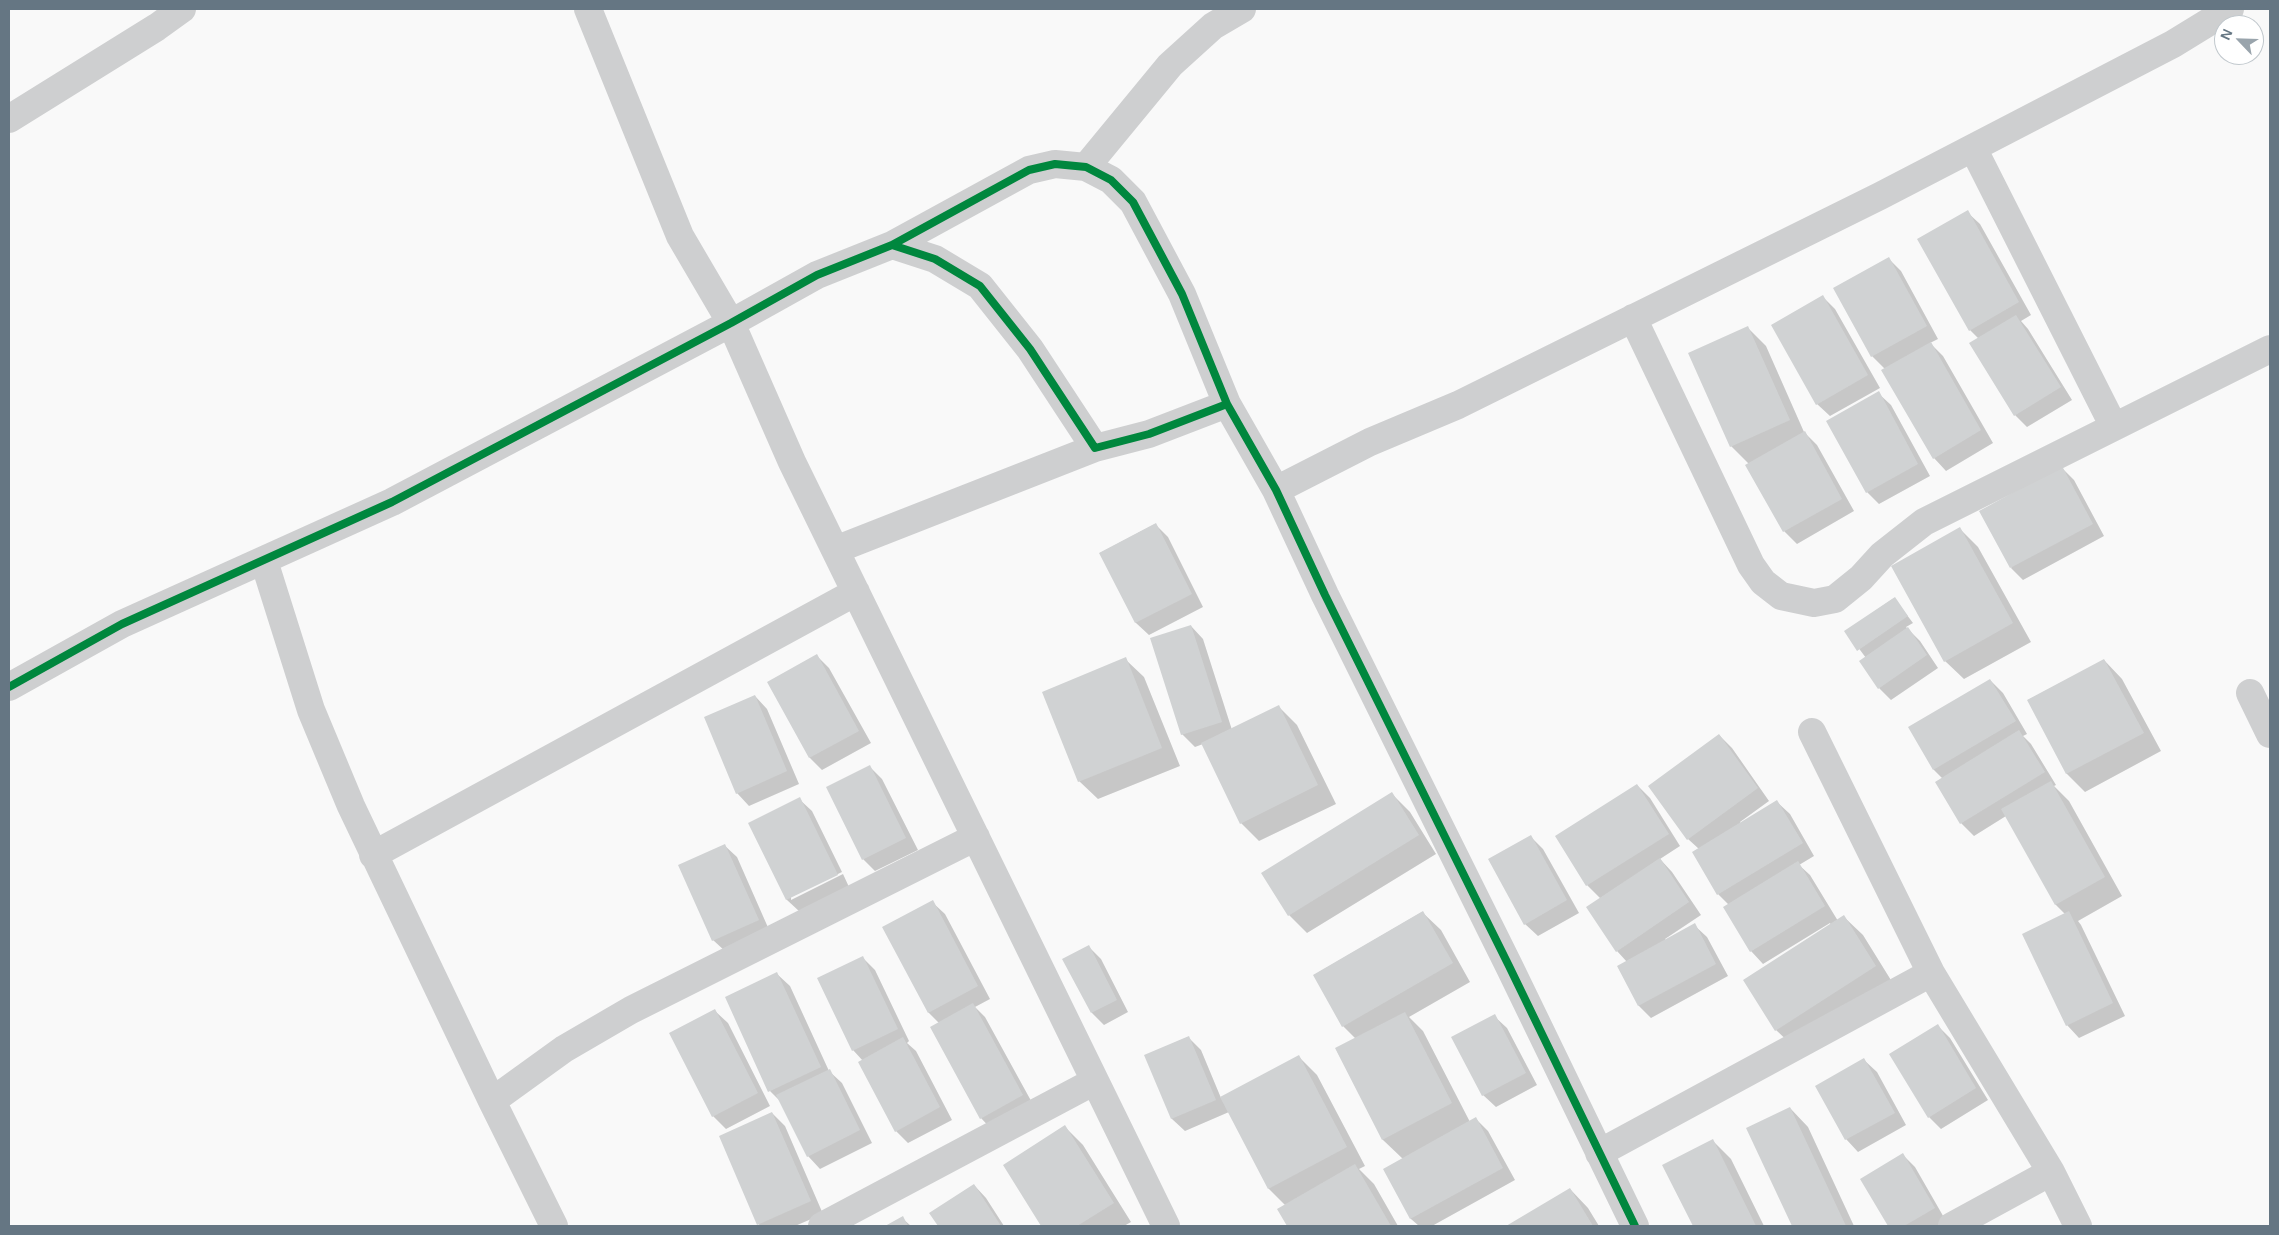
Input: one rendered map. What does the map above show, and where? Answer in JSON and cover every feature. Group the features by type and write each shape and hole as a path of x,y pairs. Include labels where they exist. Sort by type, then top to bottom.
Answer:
{"street":[{"path":"9,119 182,9"},
{"path":"588,9 680,236 731,323 792,462 1166,1226"},
{"path":"1086,167 1170,65 1213,26 1242,9"},
{"path":"1276,490 1370,442 1458,405 1973,148 2173,44 2230,9"},
{"path":"1973,148 2114,427"},
{"path":"9,687 122,624 392,502 731,323 817,275 892,245 1029,170 1055,164 1086,167 1111,180 1133,202 1182,294 1227,404 1276,490 1325,595 1510,966 1635,1226"},
{"path":"892,245 935,259 980,286 1030,349 1095,448"},
{"path":"1634,318 1751,565 1763,582 1781,596 1814,603 1835,599 1862,578 1882,555 1924,522 2270,349"},
{"path":"835,550 1095,448 1150,434 1227,404"},
{"path":"264,561 311,710 373,855 554,1226"},
{"path":"373,855 856,592"},
{"path":"2250,694 2270,734"},
{"path":"1812,732 1931,973 2051,1172 2078,1226"},
{"path":"492,1101 564,1049 631,1010 976,837"},
{"path":"1600,1153 1931,973"},
{"path":"822,1226 1095,1081"},
{"path":"1952,1226 2051,1172"}],"building":[{"path":"1968,210 2019,302 1969,331 1917,239"},
{"path":"1889,257 1927,326 1871,357 1833,288"},
{"path":"1823,295 1868,375 1816,405 1771,325"},
{"path":"2016,315 2061,387 2014,416 1969,343"},
{"path":"1748,326 1790,420 1730,447 1688,353"},
{"path":"1931,342 1981,430 1933,459 1881,370"},
{"path":"1879,391 1918,464 1866,493 1826,421"},
{"path":"1805,431 1842,499 1783,532 1745,465"},
{"path":"2062,466 2093,524 2010,568 1979,511"},
{"path":"1156,523 1192,594 1135,623 1099,553"},
{"path":"1960,527 2013,623 1944,662 1891,566"},
{"path":"1895,597 1908,616 1857,651 1844,631"},
{"path":"1191,625 1222,722 1181,735 1150,638"},
{"path":"1908,627 1927,655 1878,689 1859,661"},
{"path":"817,654 859,731 809,758 767,682"},
{"path":"1126,657 1162,748 1078,782 1042,692"},
{"path":"2104,659 2144,733 2066,774 2027,700"},
{"path":"1990,679 2016,721 1933,770 1908,727"},
{"path":"755,695 787,771 736,794 704,717"},
{"path":"1279,705 1318,785 1240,824 1201,743"},
{"path":"2019,730 2045,772 1960,824 1935,782"},
{"path":"1719,734 1758,788 1687,840 1648,786"},
{"path":"870,765 906,838 862,860 826,787"},
{"path":"2051,781 2105,877 2055,905 2001,809"},
{"path":"1637,784 1669,834 1586,886 1555,836"},
{"path":"1392,792 1419,835 1288,916 1261,873"},
{"path":"800,797 838,875 786,900 748,823"},
{"path":"1777,800 1803,843 1717,895 1692,852"},
{"path":"1531,835 1567,900 1524,925 1488,859"},
{"path":"725,844 759,920 712,941 678,865"},
{"path":"1660,858 1689,902 1616,952 1586,907"},
{"path":"1798,861 1825,906 1750,952 1723,907"},
{"path":"933,900 978,986 928,1013 882,927"},
{"path":"1423,911 1453,963 1342,1027 1313,975"},
{"path":"2069,911 2113,1003 2066,1026 2022,934"},
{"path":"1844,915 1876,966 1775,1031 1743,980"},
{"path":"1695,923 1716,964 1638,1006 1617,966"},
{"path":"1089,945 1117,1000 1091,1013 1062,959"},
{"path":"863,956 898,1029 852,1051 817,978"},
{"path":"777,972 821,1067 768,1092 725,997"},
{"path":"973,1003 1023,1095 980,1119 930,1027"},
{"path":"715,1009 758,1093 712,1117 669,1033"},
{"path":"1405,1012 1452,1103 1382,1140 1335,1048"},
{"path":"1495,1014 1526,1073 1482,1096 1451,1037"},
{"path":"1938,1024 1976,1088 1928,1118 1889,1054"},
{"path":"1189,1036 1216,1100 1171,1119 1144,1055"},
{"path":"903,1037 940,1107 895,1132 858,1062"},
{"path":"1299,1055 1347,1147 1268,1189 1220,1097"},
{"path":"1864,1058 1895,1113 1845,1140 1815,1086"},
{"path":"830,1069 860,1130 807,1157 776,1095"},
{"path":"1790,1107 1846,1226 1792,1226 1746,1128"},
{"path":"772,1112 811,1201 757,1225 719,1136"},
{"path":"1476,1117 1503,1168 1410,1219 1383,1169"},
{"path":"1065,1125 1114,1203 1077,1226 1041,1226 1003,1165"},
{"path":"1713,1139 1756,1226 1693,1226 1662,1165"},
{"path":"1903,1153 1935,1208 1904,1226 1888,1226 1860,1179"},
{"path":"1355,1164 1391,1226 1287,1226 1277,1209"},
{"path":"974,1184 1001,1226 938,1226 929,1213"},
{"path":"1570,1188 1593,1226 1506,1226"},
{"path":"903,1216 908,1226 885,1226"}],"cycle path":[{"path":"892,245 1029,170 1055,164 1086,167 1111,180 1133,202 1182,294 1227,404 1276,490 1325,595 1509,966 1635,1226"},
{"path":"9,687 122,624 392,502 731,323 817,275 892,245 935,259 980,286 1030,349 1095,448 1149,434 1227,404"}]}
